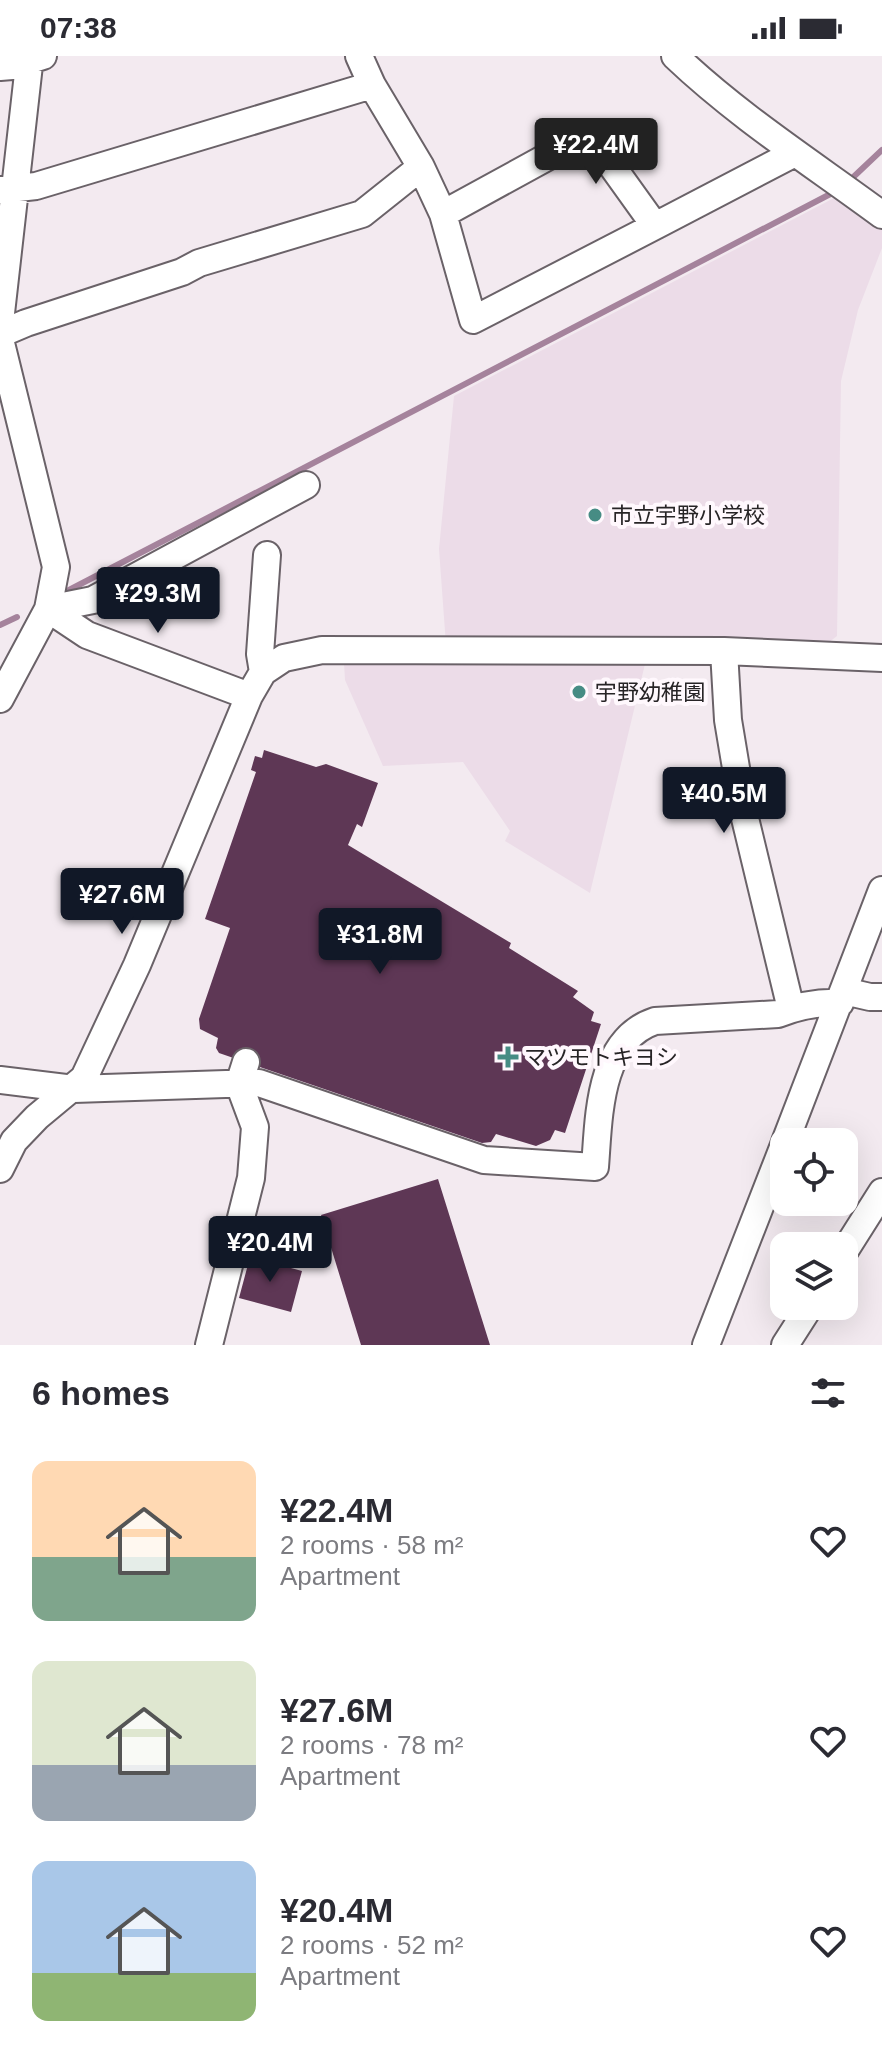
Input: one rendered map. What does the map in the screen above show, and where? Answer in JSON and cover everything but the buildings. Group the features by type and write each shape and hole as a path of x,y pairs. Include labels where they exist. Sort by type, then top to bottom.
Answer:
{"street":[{"path":"359,56 372,85 421,167 443,214 473,320 795,153"},
{"path":"675,56 795,153 882,215"},
{"path":"0,67 34,58 8,189 0,322"},
{"path":"8,189 36,186 372,85"},
{"path":"443,214 589,134 655,226"},
{"path":"0,699 48,609 56,567 0,336 26,323 182,272 199,263 362,214 421,167"},
{"path":"48,609 93,600 306,485"},
{"path":"263,672 260,654 267,555"},
{"path":"48,609 87,635 249,696"},
{"path":"0,1169 14,1141 37,1117 84,1078 137,965 249,696 263,672 284,658 322,650 724,651 882,658"},
{"path":"724,651 728,720 743,810 791,1009"},
{"path":"790,1128 882,890"},
{"path":"0,1080 74,1089 242,1073 259,1083 484,1160 595,1167 599,1113 610,1068 619,1049 641,1026 655,1021 778,1014 842,997 882,997"},
{"path":"209,1345 251,1178 255,1127 242,1073"},
{"path":"706,1345 770,1179"},
{"path":"857,1232 882,1192"},
{"path":"785,1345 801,1320"}],"shaded area":[{"path":"838,196 882,223 882,248 858,310 841,381 837,636 828,643 446,645 439,549 454,396"},
{"path":"344,663 645,664 590,893 505,841 510,831 463,762 383,766 345,680"}],"waterway":[{"path":"847,183 882,150"},
{"path":"69,590 838,190"},
{"path":"0,625 17,617"}],"place":[{"name":"市立宇野小学校","path":"595,515"},
{"name":"宇野幼稚園","path":"579,692"},
{"name":"マツモトキヨシ","path":"508,1057"}]}
